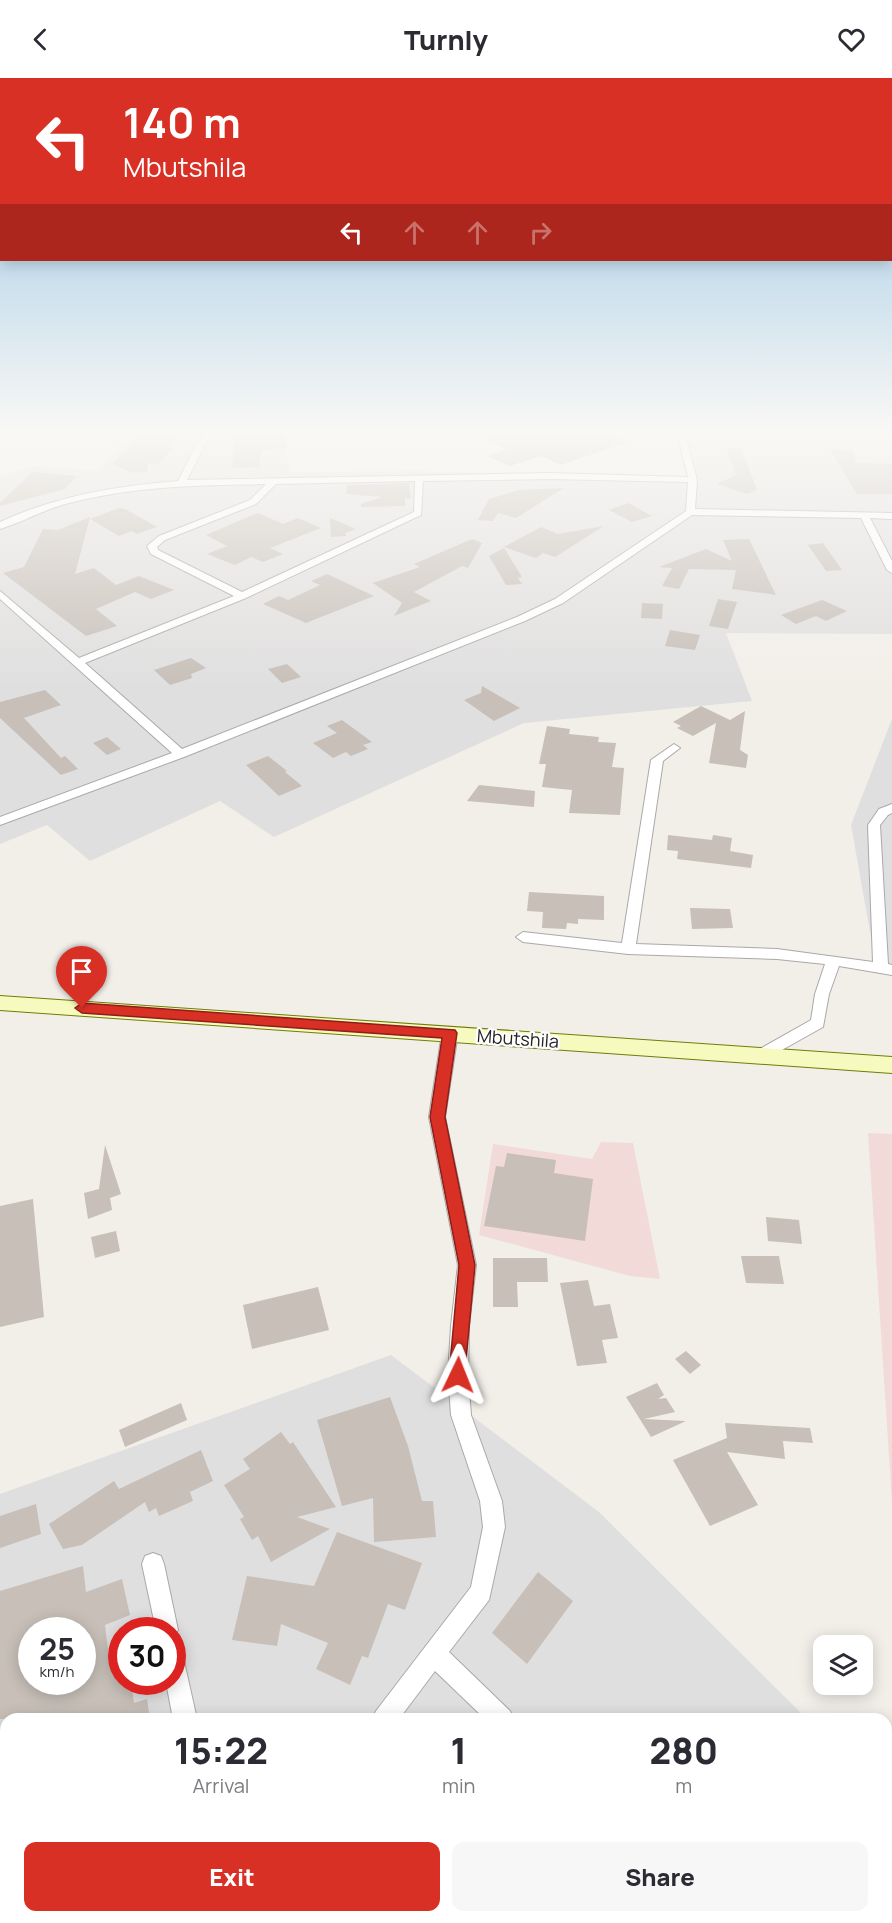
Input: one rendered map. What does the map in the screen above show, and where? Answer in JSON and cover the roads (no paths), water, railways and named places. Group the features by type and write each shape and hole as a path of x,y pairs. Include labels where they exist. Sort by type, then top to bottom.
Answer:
{"street":[{"path":"0,526 18,516"},
{"path":"217,516 162,538 152,546 154,552 242,596"},
{"path":"76,663 242,596 411,516"},
{"path":"0,822 521,620 559,601 684,516"},
{"path":"831,516 889,516"},
{"path":"865,517 892,570"},
{"path":"0,594 5,603 180,754"},
{"path":"628,949 657,760 674,748"},
{"path":"523,937 628,949 777,954 834,960 886,969 874,825 882,812 892,808"},
{"path":"764,1054 818,1023 822,994 834,960"},
{"name":"Mbutshila","path":"0,1003 764,1054 892,1065"},
{"path":"389,1713 481,1592 494,1527 491,1501 462,1415 461,1405 460,1336 467,1265 437,1117 450,1033"},
{"path":"153,1564 164,1617"},
{"path":"434,1654 496,1713"},
{"path":"180,1695 184,1713"}]}
